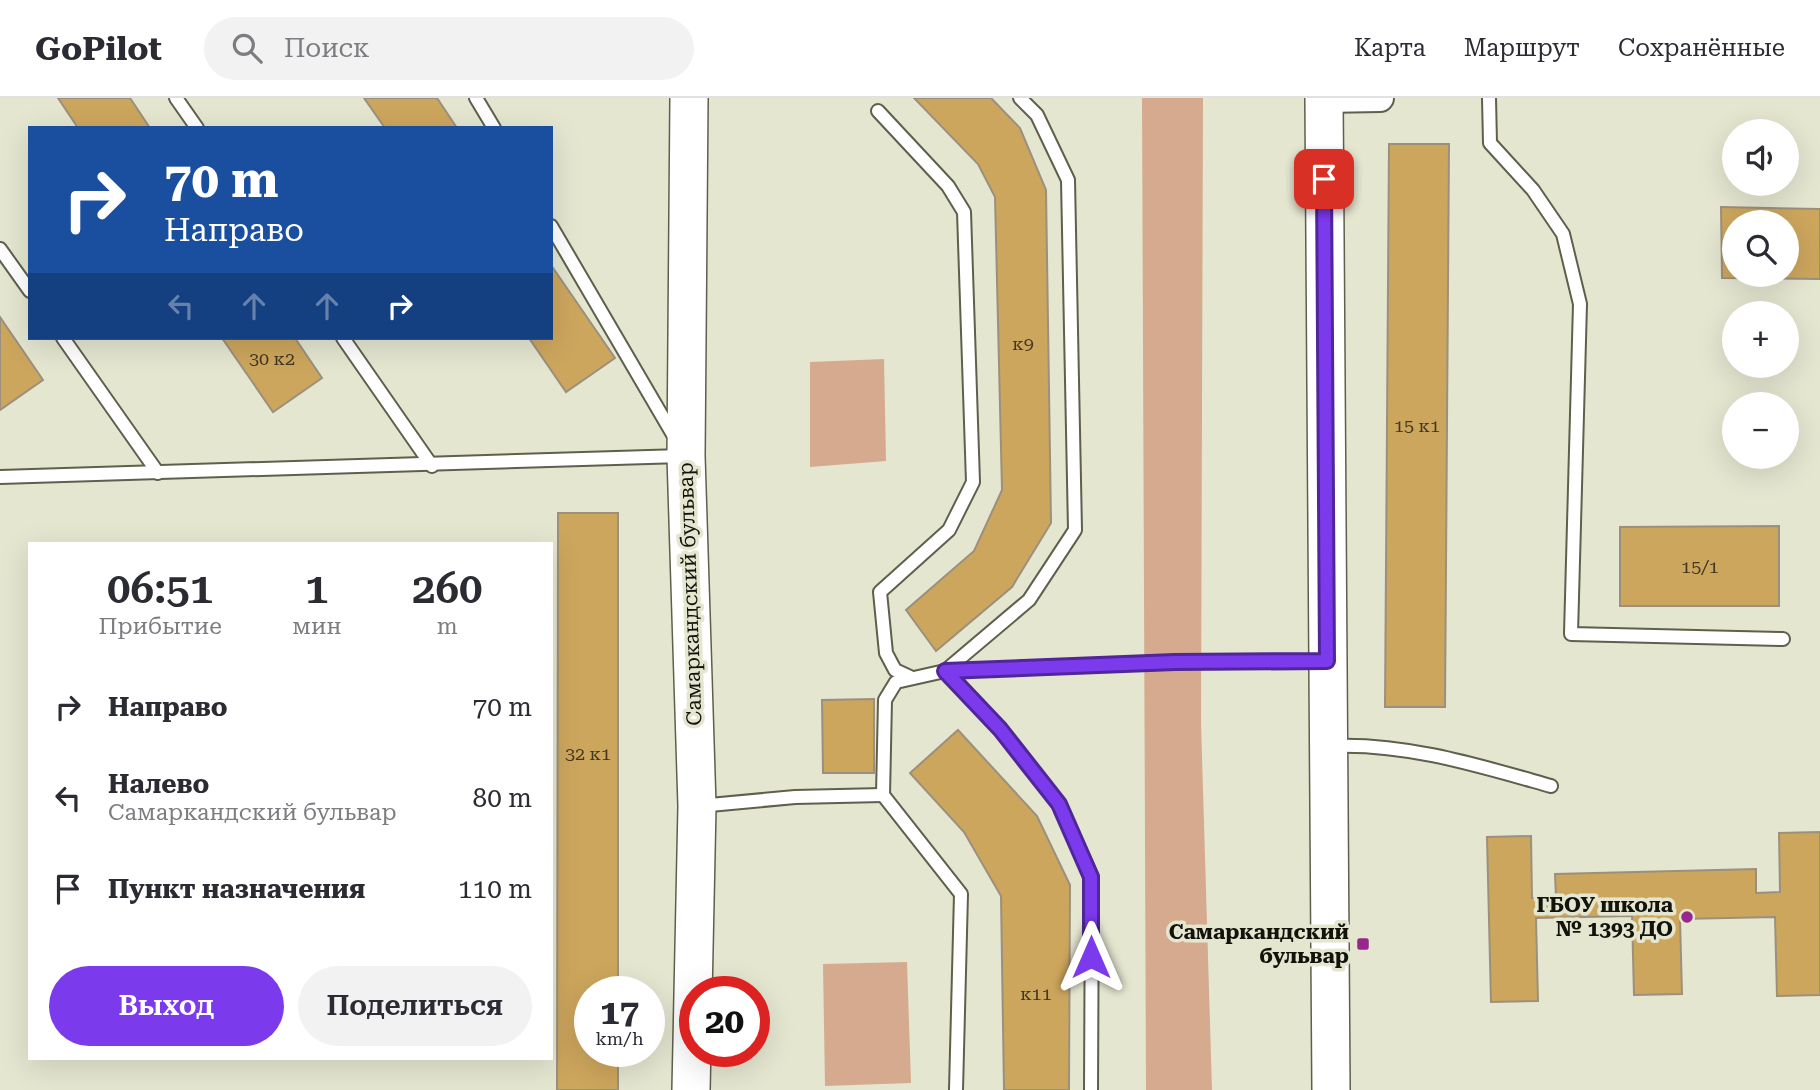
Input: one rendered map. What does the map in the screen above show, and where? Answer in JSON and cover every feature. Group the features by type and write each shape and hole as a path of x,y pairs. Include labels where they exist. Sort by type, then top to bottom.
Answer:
{"street":[{"name":"Самаркандский бульвар","path":"689,98 686,456 698,806 691,1090"},
{"path":"1331,1090 1324,98 1380,98"}],"lane":[{"path":"176,98 196,126"},
{"path":"476,98 493,126"},
{"path":"945,671 1029,600 1075,530 1068,180 1037,115 1020,98"},
{"path":"1489,98 1490,143 1533,190 1563,234 1580,304 1571,634 1783,639"},
{"path":"878,111 948,186 964,212 973,482 949,530 880,593 886,653 895,670 910,677"},
{"path":"0,477 432,466 686,456 553,229"},
{"path":"0,249 28,288"},
{"path":"64,340 158,472"},
{"path":"344,340 432,466"},
{"path":"956,1090 961,894 883,795 885,700 896,682 945,671 1175,662 1327,661"},
{"path":"945,671 1000,729 1059,804 1091,877 1091,1090"},
{"path":"1328,747 1373,745 1482,766 1551,786"},
{"path":"698,806 795,797 883,795"}],"shaded area":[{"path":"1142,98 1203,98 1201,723 1212,1090 1146,1090"},
{"path":"884,359 886,461 810,467 810,362"},
{"path":"907,962 911,1083 825,1086 823,964"}],"building":[{"path":"58,98 130,98 149,126 77,126"},
{"path":"364,98 437,98 456,126 384,126"},
{"path":"914,98 991,98 1020,128 1046,190 1051,523 1012,587 936,651 906,610 974,551 1002,490 995,197 978,164"},
{"path":"1389,144 1449,144 1445,707 1385,707"},
{"path":"1721,207 1820,209 1820,279 1799,279 1799,210 1722,210 1722,278"},
{"path":"553,268 615,358 566,392 530,340 553,340"},
{"path":"0,317 43,380 0,410"},
{"path":"223,340 296,340 322,378 273,412"},
{"path":"558,513 618,513 618,976 574,976 574,1067 618,1067 618,1090 557,1090"},
{"path":"1779,526 1779,606 1620,606 1620,527"},
{"path":"874,699 874,773 823,773 822,700"},
{"path":"958,730 1037,816 1070,885 1069,1090 1004,1090 1001,896 964,832 910,773"},
{"name":"ГБОУ школа № 1393 ДО","path":"1820,832 1820,995 1777,996 1775,917 1680,919 1682,994 1634,995 1632,916 1536,918 1538,1001 1491,1002 1487,837 1531,836 1532,898 1556,898 1555,874 1756,869 1756,893 1780,892 1779,833"}],"place":[{"name":"ГБОУ школа № 1393 ДО","path":"1687,917"},
{"name":"Самаркандский бульвар","path":"1363,944"}],"route":[{"path":"1091,957 1091,877 1059,804 1000,729 945,671 1175,662 1327,661 1324,179"}]}
